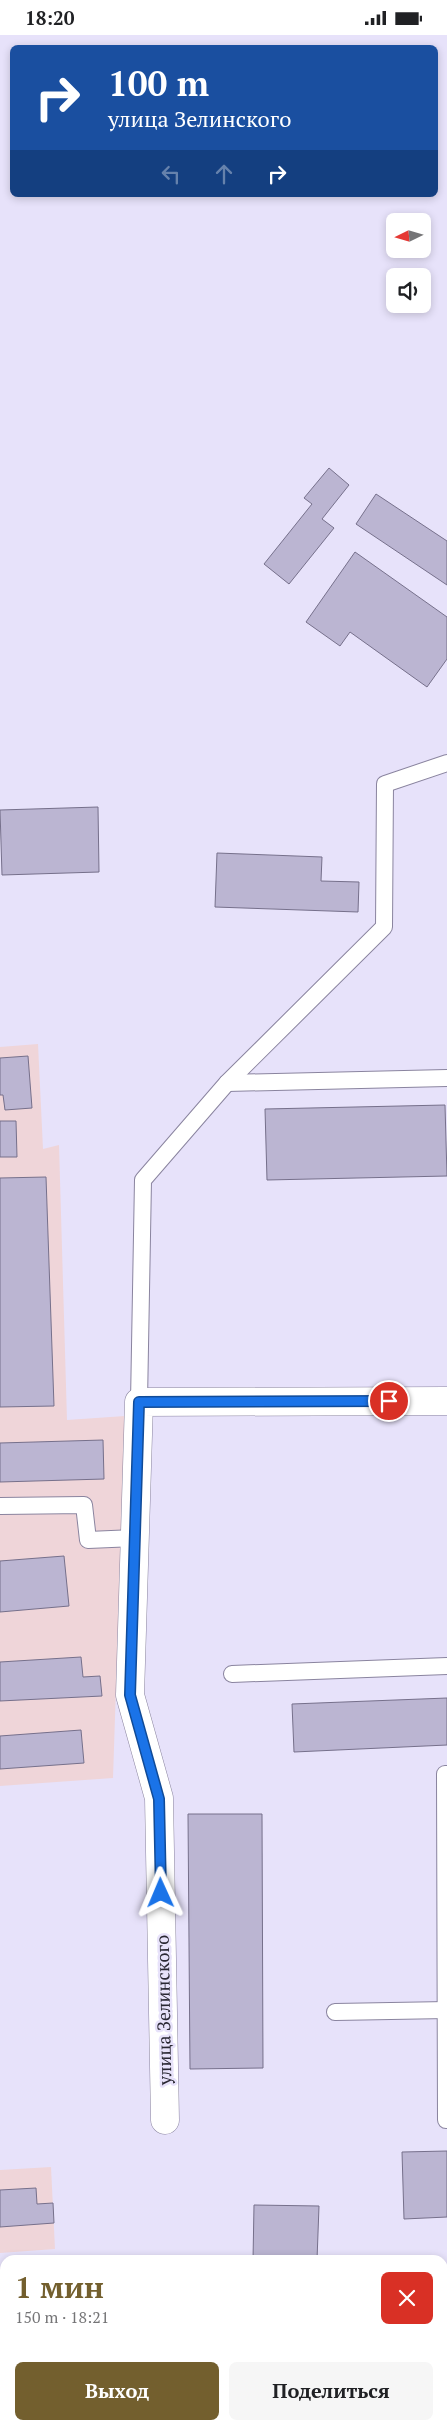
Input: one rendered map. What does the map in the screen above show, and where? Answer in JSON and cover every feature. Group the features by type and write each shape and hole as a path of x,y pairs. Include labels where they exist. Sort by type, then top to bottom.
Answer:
{"street":[{"path":"139,1402 447,1401"},
{"name":"улица Зелинского","path":"139,1402 130,1695 159,1799 165,2120"}],"lane":[{"path":"139,1402 143,1180 227,1083 384,927 385,784 447,763"},
{"path":"227,1083 447,1078"},
{"path":"0,1506 84,1505 88,1541 135,1538"},
{"path":"232,1674 447,1666"},
{"path":"446,2120 445,1774 447,1774"},
{"path":"335,2012 446,2010"}],"shaded area":[{"path":"38,1044 43,1149 59,1145 67,1420 125,1416 113,1778 0,1786 0,1047"},
{"path":"51,2167 55,2249 0,2253 0,2170"}],"building":[{"path":"329,468 349,485 322,519 334,528 289,584 264,564 312,504 304,498"},
{"path":"376,494 447,541 447,585 356,524"},
{"path":"355,552 447,617 447,659 427,687 350,632 340,646 306,622"},
{"path":"98,807 99,872 2,875 0,810"},
{"path":"217,853 322,857 321,881 359,882 358,912 215,907"},
{"path":"28,1056 32,1108 5,1110 3,1095 0,1095 0,1058"},
{"path":"445,1105 447,1176 267,1180 265,1109"},
{"path":"0,1121 16,1121 17,1157 0,1157"},
{"path":"46,1177 54,1406 0,1407 0,1178"},
{"path":"103,1440 104,1479 0,1482 0,1443"},
{"path":"64,1556 69,1606 0,1612 0,1561"},
{"path":"81,1657 83,1677 100,1676 102,1696 0,1701 0,1662"},
{"path":"447,1698 447,1745 294,1752 292,1704"},
{"path":"81,1730 84,1763 0,1769 0,1736"},
{"path":"188,1814 262,1814 263,2068 190,2069"},
{"path":"447,2151 447,2217 404,2219 402,2152"},
{"path":"36,2188 37,2204 53,2203 54,2223 0,2227 0,2190"},
{"path":"254,2205 319,2206 317,2255 253,2255"}],"route":[{"path":"161,1893 159,1799 130,1695 139,1402 389,1401"}]}
